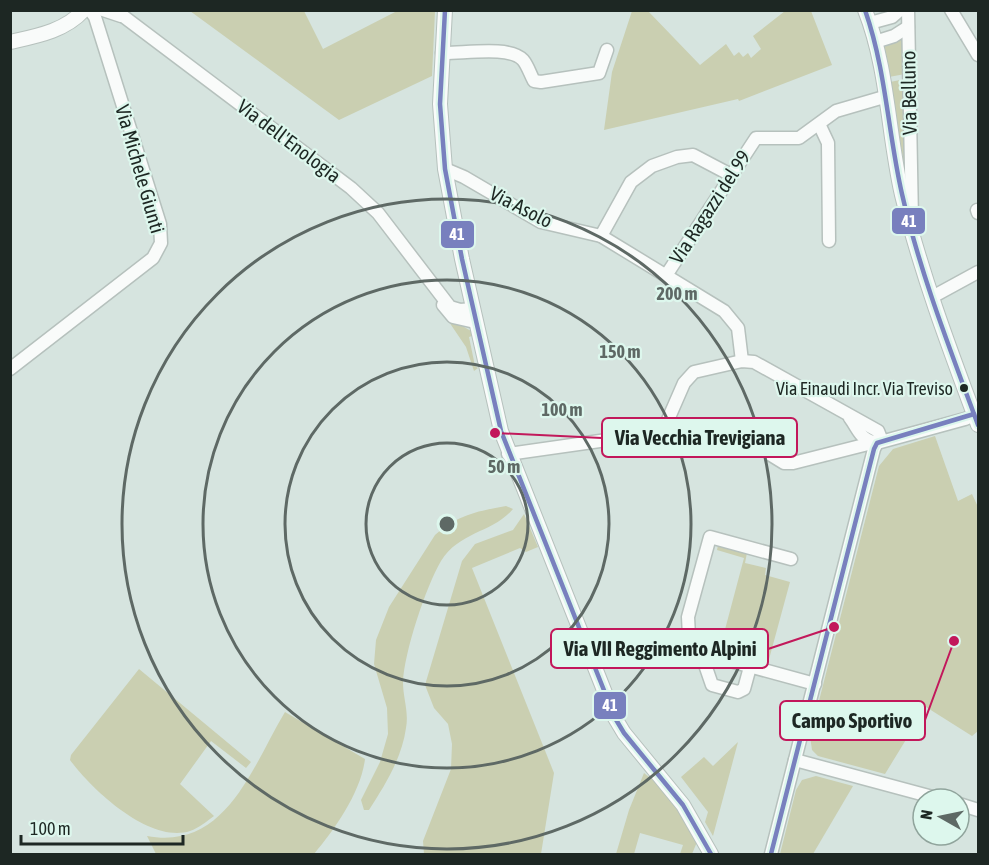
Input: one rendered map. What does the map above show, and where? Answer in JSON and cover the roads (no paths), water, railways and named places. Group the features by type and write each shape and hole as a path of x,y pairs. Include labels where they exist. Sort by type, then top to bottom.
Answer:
{"street":[{"path":"10,42 52,31 67,24 84,10"},
{"name":"Via Michele Giunti","path":"10,369 153,258 161,243 160,224 95,17 90,10"},
{"name":"Via dell'Enologia","path":"102,10 118,14 351,188 378,213 450,307 474,315"},
{"path":"445,10 440,104 445,169 474,315 508,454 615,718 624,733 692,818 711,855"},
{"path":"771,455 784,463 793,463 857,445 977,417 912,231 902,194 875,42 867,17 892,17 900,10"},
{"name":"Via Belluno","path":"908,10 912,231"},
{"path":"951,10 978,55"},
{"name":"Via Belluno","path":"875,42 894,36 908,27"},
{"path":"442,53 499,51 515,55 522,59 534,81 541,82 599,73 607,50"},
{"name":"Via Ragazzi del 99","path":"667,274 756,138 799,138 820,126 836,111 884,97"},
{"path":"820,126 828,143 829,241"},
{"path":"601,236 632,182 652,166 677,157 693,155 731,175"},
{"name":"Via Asolo","path":"445,169 479,185 541,222 601,236 667,274 730,316 740,336 742,361"},
{"path":"934,296 978,272"},
{"path":"508,454 656,433 667,422 684,383 694,372 742,361 754,362 850,417 866,441 881,440"},
{"path":"771,855 881,440"},
{"path":"750,667 744,689 738,692 712,685 701,653 692,642 688,627 710,537 791,559"},
{"path":"701,653 815,684"},
{"path":"795,760 911,791"}],"place":[{"name":"Via Einaudi Incr. Via Treviso","path":"964,388"},
{"name":"Via Vecchia Trevigiana","path":"495,433"},
{"name":"Via VII Reggimento Alpini","path":"834,627"},
{"name":"Campo Sportivo","path":"954,641"}]}
